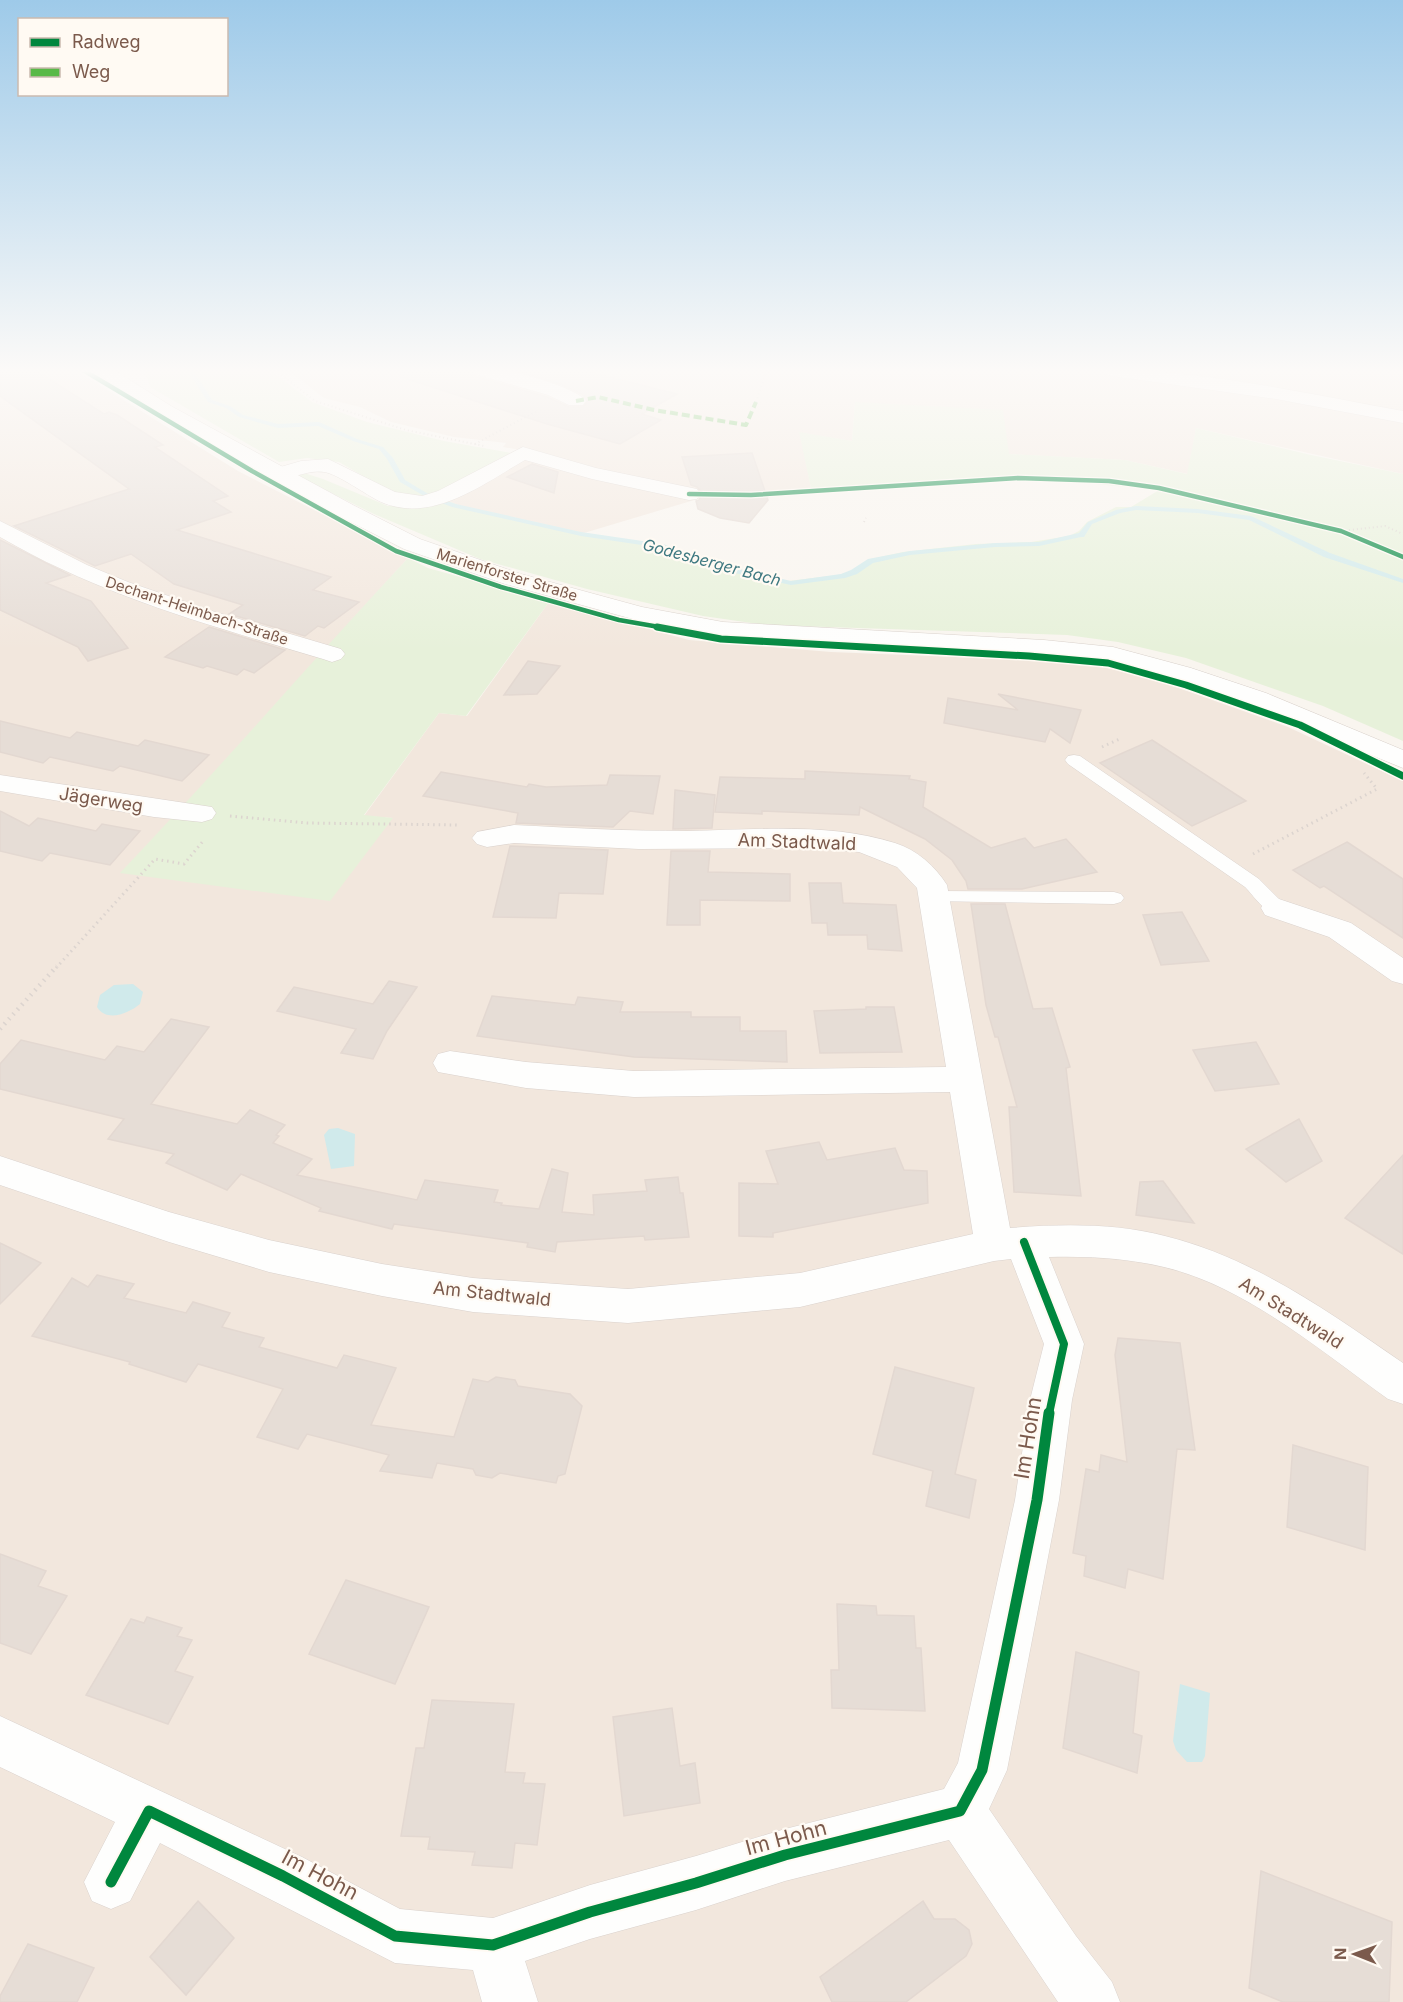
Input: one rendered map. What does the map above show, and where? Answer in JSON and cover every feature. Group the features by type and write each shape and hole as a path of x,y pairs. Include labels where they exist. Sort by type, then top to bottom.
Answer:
{"street":[{"name":"Marienforster Straße","path":"258,463 412,544 513,579 640,614 723,629 1044,647 1113,655 1182,673 1257,699 1403,760"},
{"path":"277,474 301,467 328,465 390,498 422,502 446,496 504,463"},
{"path":"559,463 689,494"},
{"name":"Dechant-Heimbach-Straße","path":"0,528 33,548 137,595 332,654"},
{"name":"Jägerweg","path":"0,783 154,808 213,814"},
{"name":"Am Stadtwald","path":"487,838 514,834 639,840 811,839 859,843 886,850 908,860 932,885 965,1079 1009,1244"},
{"path":"1276,908 1340,930 1403,973"},
{"path":"450,1063 526,1076 634,1084 965,1079"},
{"name":"Am Stadtwald","path":"0,1170 169,1227 269,1256 382,1280 473,1295 628,1306 800,1290 1009,1244 1099,1242 1148,1248 1188,1257 1247,1282 1403,1386"},
{"name":"Im Hohn","path":"0,1741 283,1876 395,1936 493,1945 590,1912 696,1883 784,1855 960,1811 982,1770 1037,1500 1051,1400 1064,1344 1009,1244"},
{"path":"111,1882 149,1811"},
{"path":"960,1811 1092,2002"},
{"path":"493,1945 510,2002"}],"lane":[{"path":"1074,760 1252,883 1276,908"},
{"path":"935,897 1114,898"}],"path":[{"path":"1341,531 1384,526 1403,534"},
{"path":"1247,857 1377,789"},
{"path":"0,1029 155,859 184,864 213,814 307,823 458,825 487,838"}],"shaded area":[{"path":"0,463 226,463 408,558 211,777 121,873 393,818 364,816 439,713 467,716 549,602 689,640 831,652 1032,660 1084,664 1117,670 1156,680 1288,727 1403,781 1403,2002 0,2002"},
{"path":"511,463 806,463 812,493 756,499 701,498 584,533 461,506 445,500"},
{"path":"1140,463 1190,463 1188,474"},
{"path":"1355,463 1403,463 1403,474"}],"green space":[{"path":"341,463 491,463 423,499 397,496"},
{"path":"806,463 1140,463 1187,474 1189,463 1352,463 1403,474 1403,741 1323,706 1186,658 1118,642 1067,635 766,625 703,616 587,589 480,559 374,514 297,476 304,473 323,479 388,506 426,505 445,500 461,506 584,533 664,545 733,568 788,581 838,575 849,572 871,559 903,552 976,544 1031,542 1069,536 1079,531 1087,522 1116,507 1131,507 1159,490 1064,481 1013,481 812,493"},
{"path":"408,558 428,568 549,602 466,716 439,713 364,815 393,818 330,901 120,873 193,795"}],"water":[{"path":"133,984 143,992 140,1004 118,1015 106,1015 97,1007 100,995 114,985"},
{"path":"338,1128 355,1134 354,1166 331,1169 324,1135 329,1129"},
{"path":"1180,1684 1210,1693 1205,1756 1202,1762 1187,1762 1176,1750 1173,1741"}],"building":[{"path":"94,463 179,463 228,496 213,501 231,512 177,530 331,577 313,590 359,602 324,628 318,626 305,636 229,614 243,605 174,584 131,554 95,566 14,526 129,489"},
{"path":"684,463 756,463 768,500 749,523 720,518 698,509 696,501 702,493 697,487 691,485"},
{"path":"532,464 558,472 554,493 507,477"},
{"path":"0,540 70,575 46,583 91,601 128,648 88,661 78,647 0,610"},
{"path":"209,627 285,650 254,673 244,669 237,675 165,657"},
{"path":"528,661 560,666 537,694 504,695"},
{"path":"998,694 1081,710 1070,743 1050,729 1045,742 944,723 948,698 1018,710"},
{"path":"0,721 70,738 77,732 138,746 145,740 209,755 182,781 120,766 113,771 50,757 43,763 0,752"},
{"path":"1152,740 1246,801 1192,826 1100,763"},
{"path":"805,771 910,776 909,779 926,782 923,807 991,848 1025,838 1034,848 1066,839 1097,872 1022,889 968,889 966,881 952,860 925,839 860,807 859,815 762,811 762,814 715,812 720,777 805,779"},
{"path":"441,772 527,787 529,784 546,787 607,785 610,775 660,776 653,814 630,811 613,827 516,823 518,813 423,796"},
{"path":"675,790 715,795 712,828 673,829"},
{"path":"0,811 29,826 38,818 96,831 102,824 140,831 110,865 50,853 42,861 0,851"},
{"path":"1347,842 1403,879 1403,938 1324,886 1320,888 1293,870"},
{"path":"510,846 608,850 603,894 559,893 556,918 493,917"},
{"path":"671,851 710,851 708,872 790,874 790,901 700,900 700,925 667,925"},
{"path":"809,883 841,883 843,903 896,905 902,951 868,949 867,935 828,935 827,923 812,923"},
{"path":"971,904 1005,904 1033,1009 1052,1008 1070,1067 1066,1068 1081,1196 1014,1192 1009,1107 1017,1107 998,1037 995,1037 986,1005"},
{"path":"1182,912 1209,961 1161,965 1143,915"},
{"path":"389,981 417,987 387,1031 373,1059 341,1053 356,1029 277,1011 294,987 373,1004"},
{"path":"492,996 575,1005 578,997 623,1002 620,1012 691,1012 691,1017 740,1017 740,1031 786,1031 787,1062 634,1057 477,1036"},
{"path":"866,1007 894,1007 902,1052 820,1053 814,1011 866,1009"},
{"path":"171,1019 209,1027 151,1104 237,1124 250,1110 285,1125 276,1135 279,1136 273,1143 312,1159 297,1175 417,1200 425,1180 498,1190 494,1202 502,1203 501,1205 539,1209 552,1169 568,1173 562,1212 594,1215 593,1195 647,1191 645,1180 678,1177 680,1193 683,1193 689,1237 645,1240 644,1236 557,1242 555,1252 527,1247 528,1243 394,1224 392,1229 319,1211 321,1208 241,1174 227,1190 166,1163 174,1154 108,1139 124,1119 0,1089 0,1064 21,1040 105,1060 117,1046 144,1052"},
{"path":"1256,1042 1279,1084 1215,1091 1193,1050"},
{"path":"1299,1119 1322,1161 1286,1182 1246,1149"},
{"path":"819,1142 827,1160 895,1148 904,1170 927,1171 928,1203 773,1233 773,1237 739,1236 739,1183 778,1184 766,1151"},
{"path":"1403,1155 1403,1254 1345,1218"},
{"path":"1163,1181 1194,1223 1136,1215 1140,1182"},
{"path":"0,1243 41,1263 0,1304"},
{"path":"97,1275 134,1284 124,1298 186,1313 193,1302 230,1313 222,1327 264,1338 259,1347 337,1368 344,1355 396,1368 371,1425 454,1437 473,1379 488,1382 496,1377 515,1380 518,1386 570,1394 582,1406 565,1474 558,1476 556,1483 500,1473 492,1478 476,1475 473,1469 437,1463 432,1478 380,1471 389,1455 307,1434 298,1449 257,1437 283,1389 198,1364 186,1382 129,1364 130,1362 32,1336 72,1278 88,1287"},
{"path":"1118,1338 1180,1343 1195,1450 1177,1449 1163,1579 1128,1569 1125,1588 1084,1576 1086,1556 1073,1553 1086,1469 1099,1472 1101,1455 1127,1462 1115,1355"},
{"path":"895,1367 974,1388 955,1474 976,1480 969,1518 926,1506 933,1471 873,1454"},
{"path":"1293,1445 1368,1467 1365,1550 1287,1527"},
{"path":"0,1554 46,1571 38,1586 67,1596 31,1654 0,1643"},
{"path":"346,1580 429,1607 395,1684 309,1654"},
{"path":"837,1604 876,1606 877,1615 914,1616 916,1648 921,1648 925,1711 832,1708 831,1670 839,1670"},
{"path":"147,1617 182,1628 177,1636 192,1640 175,1671 193,1677 168,1724 86,1695 131,1619 144,1623"},
{"path":"1076,1652 1139,1672 1133,1733 1142,1736 1137,1773 1063,1748"},
{"path":"432,1700 514,1704 505,1772 525,1773 523,1783 545,1784 537,1845 515,1843 512,1868 472,1865 475,1852 428,1849 430,1837 401,1836 416,1748 424,1748"},
{"path":"672,1708 680,1766 695,1763 700,1803 624,1816 613,1717"},
{"path":"1261,1871 1392,1922 1389,2002 1283,2002 1249,1988"},
{"path":"198,1901 234,1938 186,1995 150,1957"},
{"path":"923,1901 934,1919 955,1919 969,1930 972,1944 966,1956 906,2002 832,2002 820,1977"},
{"path":"28,1944 94,1968 77,2002 0,2002 0,1996"}],"waterway":[{"name":"Godesberger Bach","path":"393,463 402,481 428,496 454,506 581,534 663,546 733,570 791,583 842,576 854,572 871,561 910,553 995,545 1039,544 1081,535 1090,523 1118,511 1136,508 1198,511 1251,518 1327,555 1403,581"}],"cycle path":[{"path":"239,463 396,551 501,587 619,620 721,639 1029,656 1108,663 1186,685 1300,725 1403,776"},
{"path":"689,494 751,495 1018,478 1109,481 1159,488 1341,531 1403,557"},
{"path":"111,1882 149,1811 283,1876 395,1936 493,1945 590,1912 696,1883 785,1855 960,1811 982,1770 1037,1500 1051,1400 1064,1344 1024,1242"}]}
